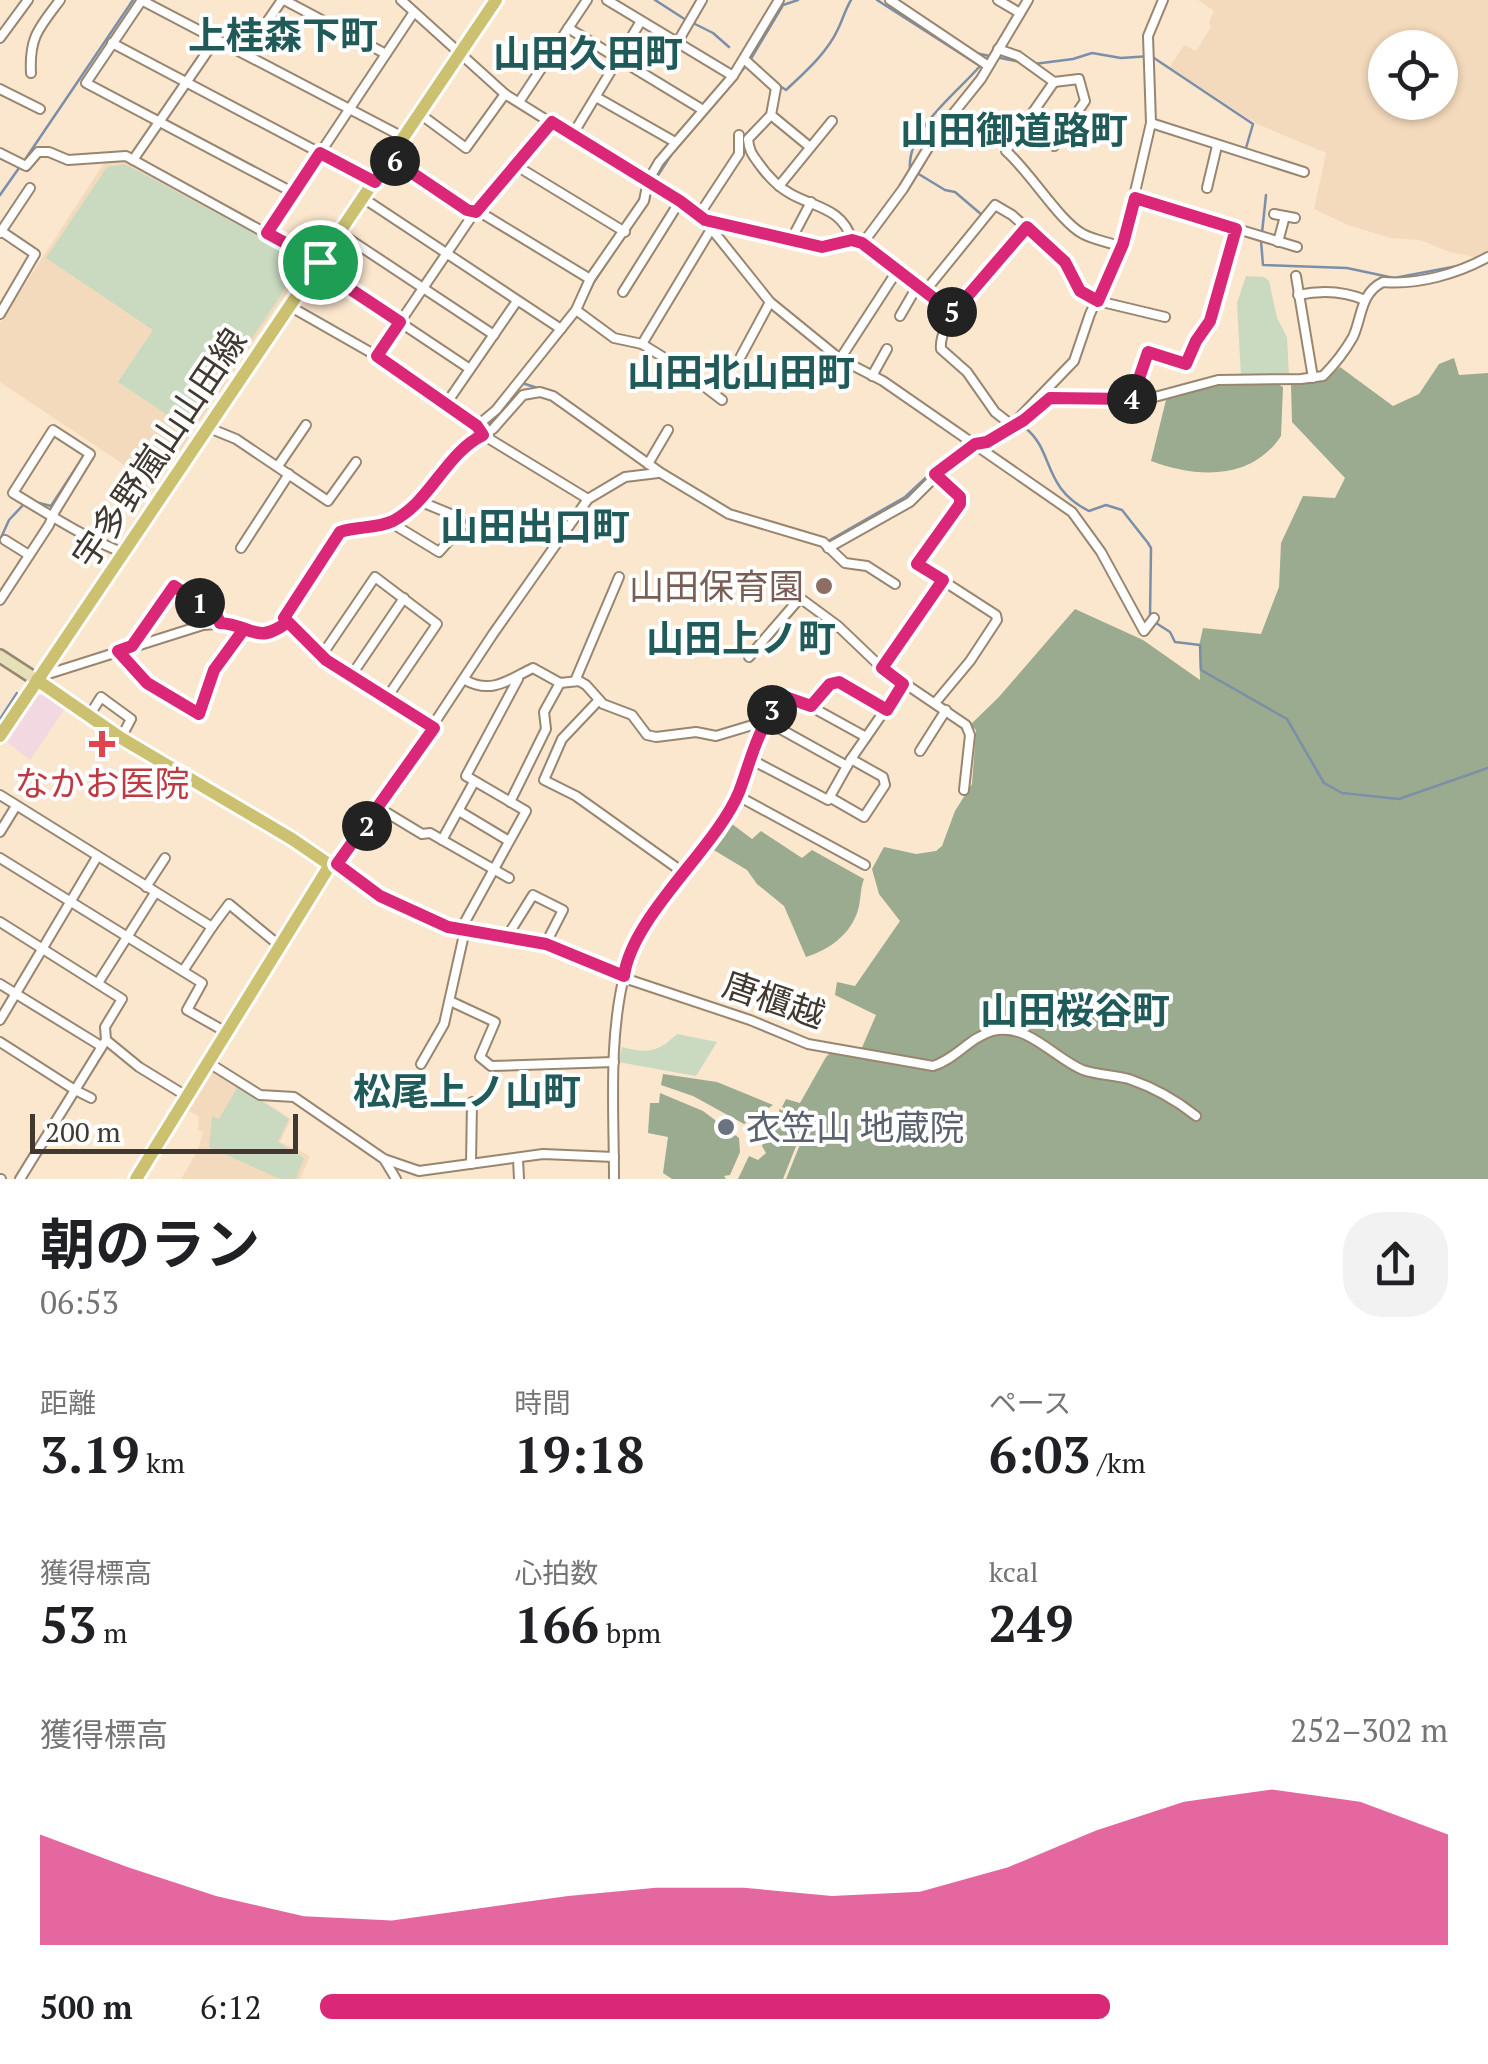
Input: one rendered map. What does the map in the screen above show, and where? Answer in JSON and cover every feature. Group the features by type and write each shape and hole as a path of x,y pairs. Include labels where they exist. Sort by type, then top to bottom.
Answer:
{"main road":[{"name":"宇多野嵐山山田線","path":"0,736 496,0"},
{"path":"0,656 121,738 333,865 136,1179"}],"street":[{"path":"0,38 28,0"},
{"path":"30,73 29,49 34,36 60,0"},
{"path":"294,193 86,83 142,0 404,138"},
{"path":"245,54 283,0 386,54"},
{"path":"401,0 505,94 702,218 770,302 840,359 872,376 1072,512 1101,552 1144,631 1152,620"},
{"path":"519,102 587,0"},
{"path":"607,0 733,76"},
{"path":"677,43 702,0"},
{"path":"477,426 496,410 576,310 590,279 644,201 648,181 675,142 733,76 779,0"},
{"path":"890,0 987,65"},
{"path":"998,0 1020,13"},
{"path":"862,243 903,189 936,135 981,79 1028,0"},
{"path":"1013,426 1022,411 1074,361 1121,248 1150,123 1148,36 1162,0"},
{"path":"267,233 414,12"},
{"path":"573,134 641,21"},
{"path":"568,28 703,110"},
{"path":"134,160 216,39"},
{"path":"112,43 375,182"},
{"path":"998,50 1018,56 1054,82 1079,79 1085,101 1054,146 1024,126"},
{"path":"744,59 776,88 771,115 748,139 749,149 779,186 836,214 852,240"},
{"path":"1054,82 1006,152 1026,169 1080,233 1121,248"},
{"path":"0,88 40,109"},
{"path":"420,114 466,148 505,94"},
{"path":"596,97 675,142"},
{"path":"771,115 810,148"},
{"path":"779,186 832,121"},
{"path":"377,356 476,212 552,122"},
{"path":"1150,123 1304,172"},
{"path":"702,218 739,154 739,134"},
{"path":"1207,188 1218,146"},
{"path":"0,153 26,166 38,152 50,152 68,160 126,156 319,265 470,369"},
{"path":"390,158 467,210 590,279"},
{"path":"515,166 625,232"},
{"path":"0,314 35,254 0,232 4,219 30,188"},
{"path":"364,198 561,329"},
{"path":"1135,198 1297,248"},
{"path":"623,292 680,201"},
{"path":"792,240 811,202"},
{"path":"900,316 994,205 1027,227 1065,262 1080,291 1098,301 1165,317"},
{"path":"1274,214 1296,218"},
{"path":"1278,242 1285,216"},
{"path":"702,218 822,247 852,240 862,243 953,313"},
{"path":"1013,426 994,412 968,372 940,349 940,338 953,313 1027,227"},
{"path":"1132,399 1148,352 1186,364 1210,321 1236,229"},
{"path":"642,344 710,231"},
{"path":"340,232 494,335"},
{"path":"828,548 910,502 935,474 975,444 987,442 1050,398 1151,398 1218,380 1322,376 1354,336 1373,286 1444,275 1467,269 1488,257"},
{"path":"840,359 899,268"},
{"path":"1296,276 1313,378"},
{"path":"1298,295 1332,292 1365,300"},
{"path":"446,404 517,301"},
{"path":"741,356 770,302"},
{"path":"290,306 377,356 477,426 483,435 588,500"},
{"path":"576,310 614,338 642,344 703,383 722,400"},
{"path":"872,376 887,350"},
{"path":"434,728 322,655 284,618 340,532 396,520 419,501 469,442 493,429 523,394 540,392 553,396 661,473 728,514 823,542 845,563 867,566 895,584"},
{"path":"278,466 306,425"},
{"path":"209,428 236,439 328,501 356,462"},
{"path":"0,600 29,555 52,517 90,454 53,430 14,493 52,517 96,542 124,553"},
{"path":"648,464 668,430"},
{"path":"333,865 379,808 493,634 588,500 625,477 661,473"},
{"path":"240,548 289,474"},
{"path":"935,474 960,497 960,504 917,564 996,614 997,620 970,661 935,702"},
{"path":"396,520 398,527 439,552 462,526 458,517 419,501"},
{"path":"5,540 29,555"},
{"path":"322,655 374,576 437,624 386,699"},
{"path":"574,682 619,577"},
{"path":"882,668 943,580"},
{"path":"132,646 174,586 216,614 220,623"},
{"path":"351,676 404,598"},
{"path":"749,656 800,598 838,626 882,668 966,726 970,735 964,790"},
{"path":"37,680 53,670 220,623 260,636 271,634 288,622"},
{"path":"118,651 147,683 199,714 214,670 244,629"},
{"path":"465,680 474,685 506,684 532,668 560,682 586,685 599,700 632,715 647,734 656,737 696,732 716,736 766,721 883,777 885,785 864,817 750,759"},
{"path":"421,1064 444,1024 463,929 526,810 466,776 520,676"},
{"path":"510,802 546,729 544,712 560,682"},
{"path":"811,706 830,684 839,682 887,710"},
{"path":"831,798 849,762 903,684"},
{"path":"88,716 101,698 116,708 132,719 121,738"},
{"path":"614,1179 614,1062 624,976 644,932 738,796 773,708 788,698 811,706 866,737"},
{"path":"599,700 562,739 544,780 576,796 684,872"},
{"path":"920,751 946,710"},
{"path":"442,840 474,782"},
{"path":"0,796 212,928"},
{"path":"738,796 865,865"},
{"path":"0,832 16,806"},
{"path":"379,808 509,878"},
{"path":"458,811 510,841"},
{"path":"0,1020 97,857"},
{"path":"0,858 202,983 188,1010 226,1032"},
{"path":"146,887 164,858"},
{"name":"唐櫃越","path":"333,865 380,896 429,920 546,944 808,1044 933,1066 946,1062 995,1030 1026,1036 1085,1070 1129,1080 1172,1097 1196,1116"},
{"path":"98,983 155,893"},
{"path":"508,935 533,895 563,910 546,944"},
{"path":"183,971 228,904 281,946"},
{"path":"0,922 122,999 105,1028 104,1043 20,1179"},
{"path":"0,984 188,1096"},
{"path":"450,1001 494,1022 480,1057 491,1066 614,1062"},
{"path":"0,1042 92,1098"},
{"path":"208,1063 260,1095 294,1097 384,1159 419,1171 543,1154 614,1157"},
{"path":"471,1164 472,1102"},
{"path":"384,1159 396,1179"},
{"path":"518,1159 519,1179"}],"shaded area":[{"path":"1198,0 1488,0 1488,252 1479,258 1420,240 1390,238 1314,209 1326,153 1257,124 1170,67 1184,45 1196,51 1211,27 1214,11"},
{"path":"123,160 301,256 303,268 156,486 0,382 0,323 104,163"},
{"path":"46,694 66,707 30,760 6,741 36,696"},
{"path":"213,1068 291,1119 280,1142 310,1156 300,1179 181,1179 198,1150 203,1132 198,1130 199,1116 186,1110"}],"green space":[{"path":"125,164 298,257 299,268 190,430 118,382 153,330 46,258 107,167"},
{"path":"1246,276 1269,281 1277,318 1287,337 1289,376 1241,376 1237,303"},
{"path":"1454,358 1459,375 1488,373 1488,1179 786,1179 810,1120 782,1107 786,1099 800,1103 826,1057 836,1047 861,1050 876,1015 835,995 837,982 855,986 900,921 879,894 872,869 884,847 916,854 936,851 942,846 955,811 972,784 976,730 970,725 1075,609 1143,640 1200,680 1203,628 1261,634 1279,587 1281,543 1303,496 1335,498 1345,478 1292,422 1291,384 1327,379 1340,367 1393,406 1419,394 1439,364"},
{"path":"1207,387 1283,387 1281,436 1254,461 1222,472 1204,472 1151,461 1166,400"},
{"path":"728,821 752,839 761,831 802,858 812,850 864,879 855,919 845,934 806,957 784,906 757,884 747,870 712,849"},
{"path":"677,1034 717,1042 696,1076 618,1062 622,1047 652,1050"},
{"path":"663,1074 717,1082 773,1105 744,1124 693,1096 661,1085"},
{"path":"238,1086 289,1119 278,1142 304,1158 296,1179 280,1179 209,1147 212,1116 219,1119"},
{"path":"660,1093 703,1111 739,1138 740,1152 730,1175 724,1176 726,1179 672,1179 663,1173 668,1137 648,1133 650,1103 659,1103"},
{"path":"779,1109 806,1121 783,1179 738,1179 749,1156 758,1160 766,1153 762,1146 780,1117"}],"waterway":[{"path":"24,161 133,0"},
{"path":"655,0 686,20"},
{"path":"720,97 749,62 783,5 798,0"},
{"path":"777,84 786,90 815,62 833,38 851,0"},
{"path":"877,0 980,66 925,126 911,154 910,169"},
{"path":"693,23 729,47"},
{"path":"975,53 1021,62"},
{"path":"1034,64 1092,53 1121,58 1151,56 1253,124 1246,148"},
{"path":"678,146 705,114"},
{"path":"653,183 673,152"},
{"path":"0,195 19,168"},
{"path":"917,173 955,192 982,215"},
{"path":"581,308 651,191"},
{"path":"1262,233 1266,195"},
{"path":"1261,241 1263,265 1347,268 1394,278 1463,265"},
{"path":"522,383 547,391"},
{"path":"483,426 493,421 518,389"},
{"path":"987,446 1024,427 1034,436 1063,491 1074,501 1089,511 1106,505 1122,510 1151,548 1150,617"},
{"path":"387,517 412,499 452,449 476,430"},
{"path":"830,540 905,497 961,445"},
{"path":"31,501 51,506 83,457"},
{"path":"0,540 9,520 24,504"},
{"path":"295,595 337,528 379,519"},
{"path":"246,628 269,626 280,618"},
{"path":"1156,623 1170,632 1175,642 1200,645 1201,670 1287,719 1324,783 1342,793 1399,799 1488,768"},
{"path":"197,630 214,628"},
{"path":"69,671 118,656"},
{"path":"0,719 17,693"}],"place":[{"name":"山田保育園","path":"824,586"},
{"name":"なかお医院","path":"102,744"},
{"name":"衣笠山 地蔵院","path":"726,1127"}],"district":[{"name":"上桂森下町","path":"283,35"},
{"name":"山田久田町","path":"588,53"},
{"name":"山田御道路町","path":"1014,130"},
{"name":"山田北山田町","path":"741,372"},
{"name":"山田出口町","path":"535,526"},
{"name":"山田上ノ町","path":"741,638"},
{"name":"山田桜谷町","path":"1075,1010"},
{"name":"松尾上ノ山町","path":"467,1091"}],"route":[{"path":"320,262 267,233 320,153 375,182 390,158 467,210 476,212 552,122 705,220 822,247 852,240 862,243 953,313 1027,227 1065,262 1080,291 1098,301 1123,244 1135,198 1236,229 1210,321 1186,364 1148,352 1132,399 1044,400 1024,420 987,442 975,444 935,474 960,497 960,504 917,564 943,580 882,668 903,684 887,710 839,682 830,684 811,706 788,698 773,708 738,796 668,894 644,932 624,976 546,944 448,927 429,920 380,896 337,864 434,728 326,660 288,622 271,634 260,636 244,629 214,670 199,714 147,683 118,651 132,646 174,586 216,614 220,623 230,624 260,636 271,634 288,622 284,618 340,532 396,520 436,483 469,442 483,435 477,426 377,356 400,322 317,267 320,262"}]}
